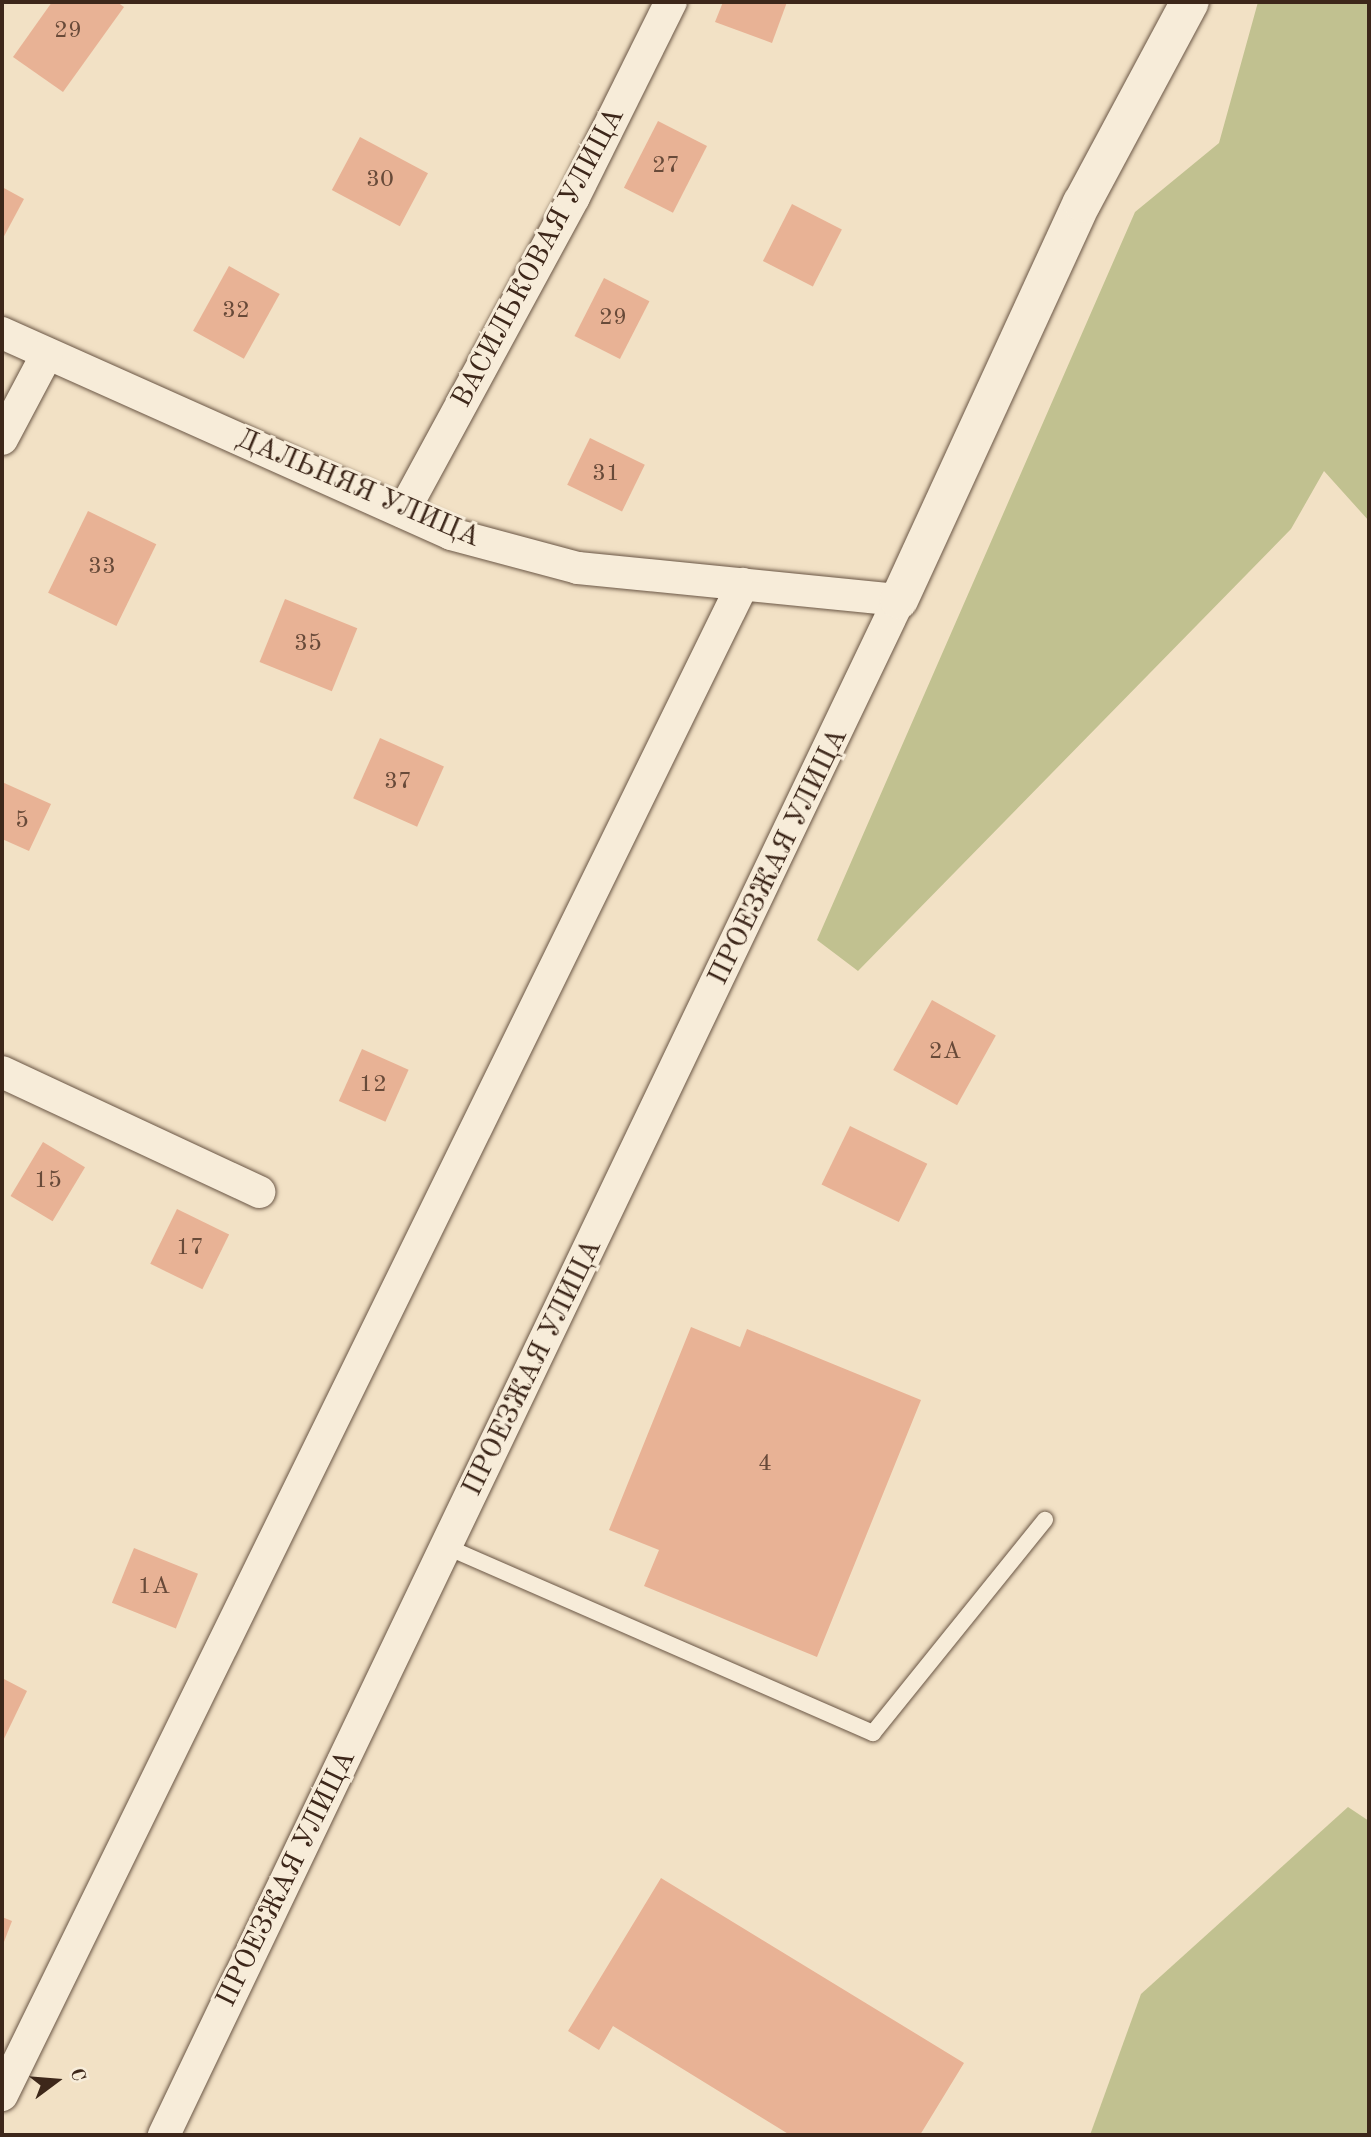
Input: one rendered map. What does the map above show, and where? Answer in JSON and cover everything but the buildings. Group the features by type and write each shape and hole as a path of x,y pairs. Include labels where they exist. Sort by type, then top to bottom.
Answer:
{"street":[{"name":"ВАСИЛЬКОВАЯ УЛИЦА","path":"403,512 574,197 671,2"},
{"path":"899,600 1082,203 1190,2"},
{"name":"ДАЛЬНЯЯ УЛИЦА","path":"2,333 451,534 578,568 899,600"},
{"path":"2,439 47,354"},
{"path":"2,2095 743,584"},
{"name":"ПРОЕЗЖАЯ УЛИЦА","path":"164,2135 899,600"},
{"path":"2,1072 259,1192"}],"lane":[{"path":"447,1547 873,1733 1045,1520"}],"green space":[{"path":"1258,2 1369,2 1369,521 1324,471 1291,529 858,971 817,940 1135,212 1219,143"},
{"path":"1348,1807 1369,1821 1369,2135 1090,2135 1141,1994"}]}
